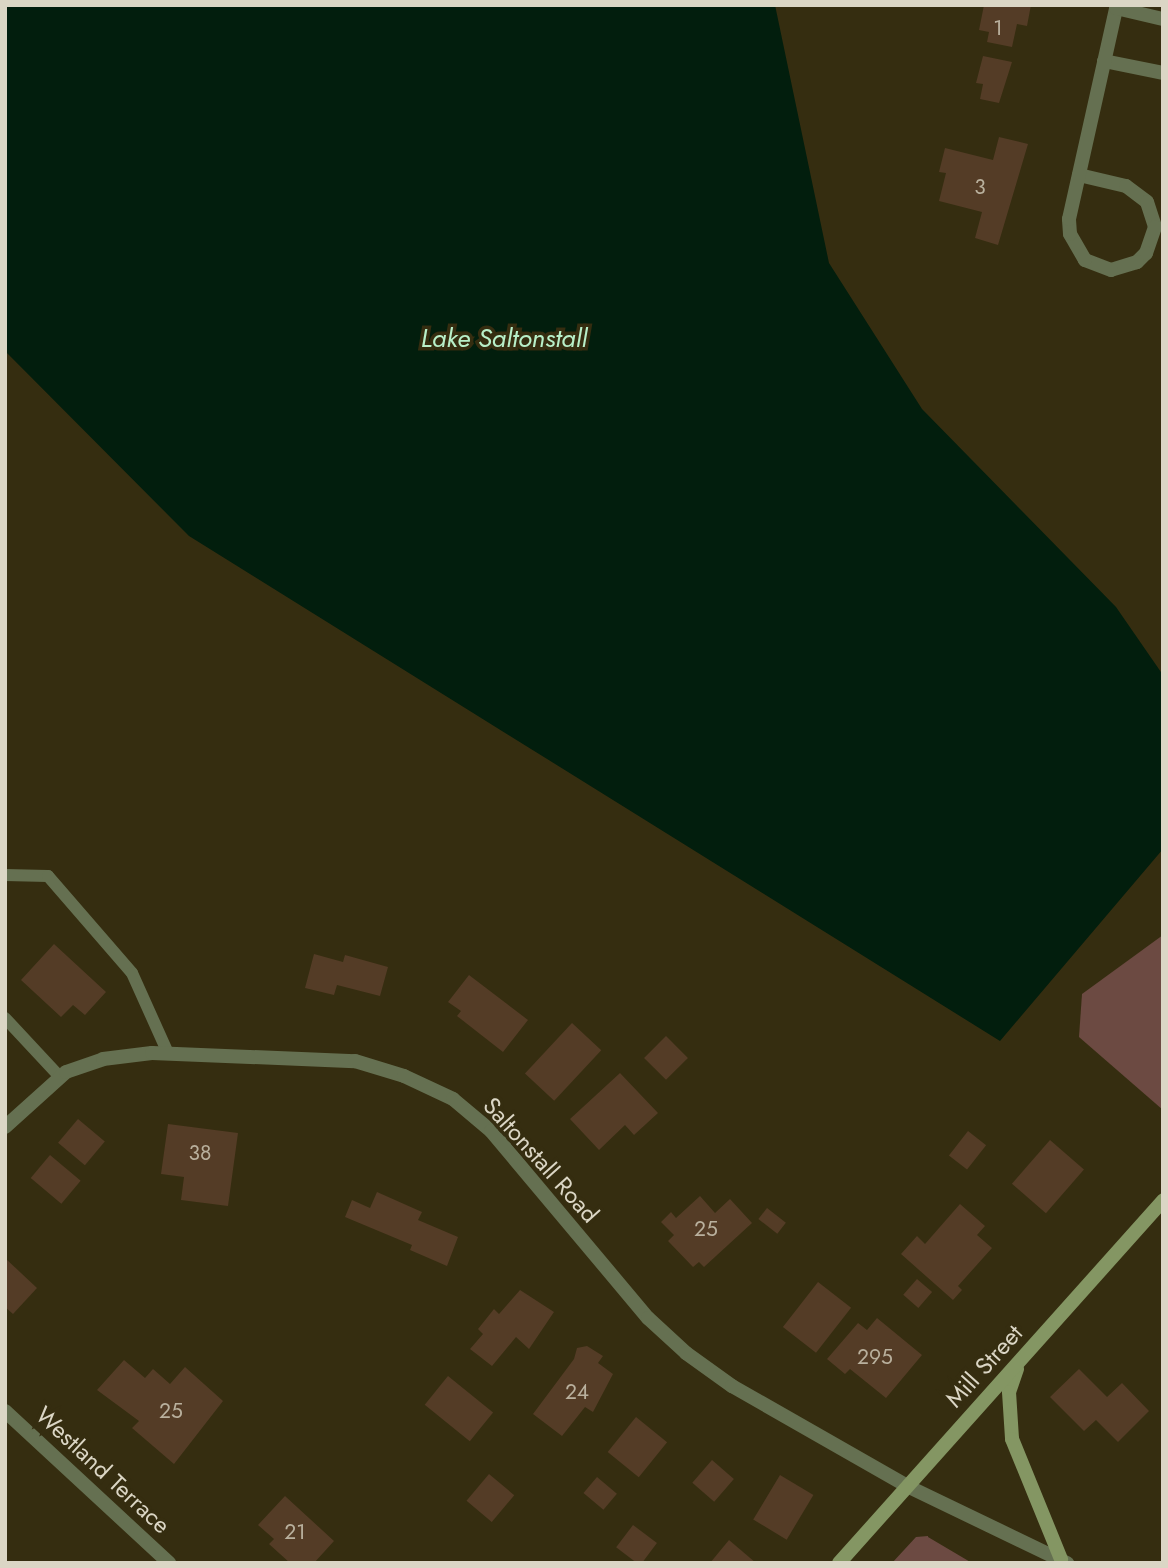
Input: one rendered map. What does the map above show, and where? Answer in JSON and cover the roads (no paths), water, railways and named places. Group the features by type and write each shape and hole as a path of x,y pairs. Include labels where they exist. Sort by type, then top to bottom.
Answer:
{"main road":[{"name":"Mill Street","path":"839,1563 1163,1200"},
{"path":"1019,1361 1009,1392 1012,1439 1064,1561"}],"street":[{"path":"1079,175 1126,186 1147,201 1155,227 1146,253 1137,262 1111,270 1098,267 1075,248 1069,219 1116,8 1163,19"},
{"path":"1104,61 1163,74"},
{"name":"Saltonstall Road","path":"5,1127 60,1077 103,1059 168,1053 355,1061 404,1076 453,1099 491,1131 639,1307 685,1353 732,1386 907,1486 1064,1561"},
{"name":"Westland Terrace","path":"5,1411 169,1563"}],"lane":[{"path":"5,875 48,876 132,973 168,1053"},
{"path":"5,1018 60,1077"}],"water":[{"name":"Lake Saltonstall","path":"5,5 775,5 829,263 922,409 1116,607 1163,675 1163,849 1000,1041 189,536 5,351"}]}
